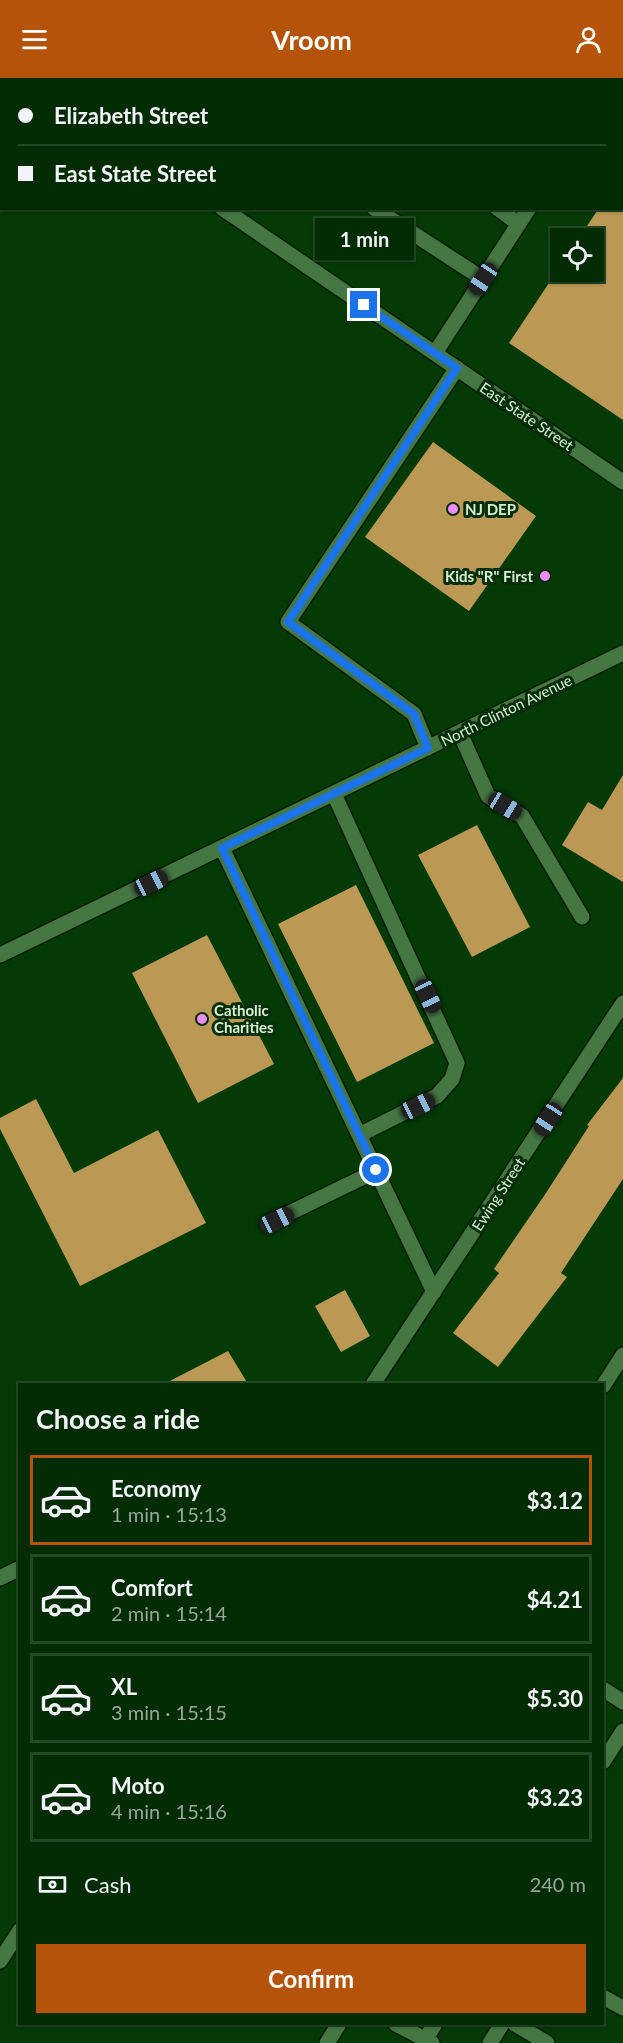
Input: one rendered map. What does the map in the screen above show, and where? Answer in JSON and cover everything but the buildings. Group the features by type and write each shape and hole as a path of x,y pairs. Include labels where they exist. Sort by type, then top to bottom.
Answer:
{"street":[{"name":"East State Street","path":"225,210 623,482"},
{"path":"377,210 483,279"},
{"path":"500,210 519,224"},
{"path":"435,353 528,210"},
{"path":"428,748 414,714 288,622 457,368"},
{"name":"North Clinton Avenue","path":"0,955 623,653"},
{"path":"460,733 488,796 522,816 582,917"},
{"path":"334,794 457,1063 452,1079 437,1096 359,1135"},
{"path":"222,848 434,1292"},
{"name":"Ewing Street","path":"374,1383 623,1003"},
{"path":"277,1220 376,1170"},
{"path":"604,1384 623,1356"},
{"path":"0,1578 18,1569"},
{"path":"604,1690 623,1702"},
{"path":"604,1760 623,1731"},
{"path":"0,1961 18,1933"},
{"path":"604,1998 623,2008"},
{"path":"327,2043 338,2025"},
{"path":"398,2025 427,2042 435,2025"},
{"path":"490,2043 501,2025"},
{"path":"517,2025 547,2043"}],"place":[{"name":"NJ DEP","path":"453,509"},
{"name":"Kids \"R\" First","path":"545,576"},
{"name":"Catholic Charities","path":"202,1019"}],"route":[{"path":"364,305 457,368 288,622 414,714 428,748 222,848 376,1170"}]}
